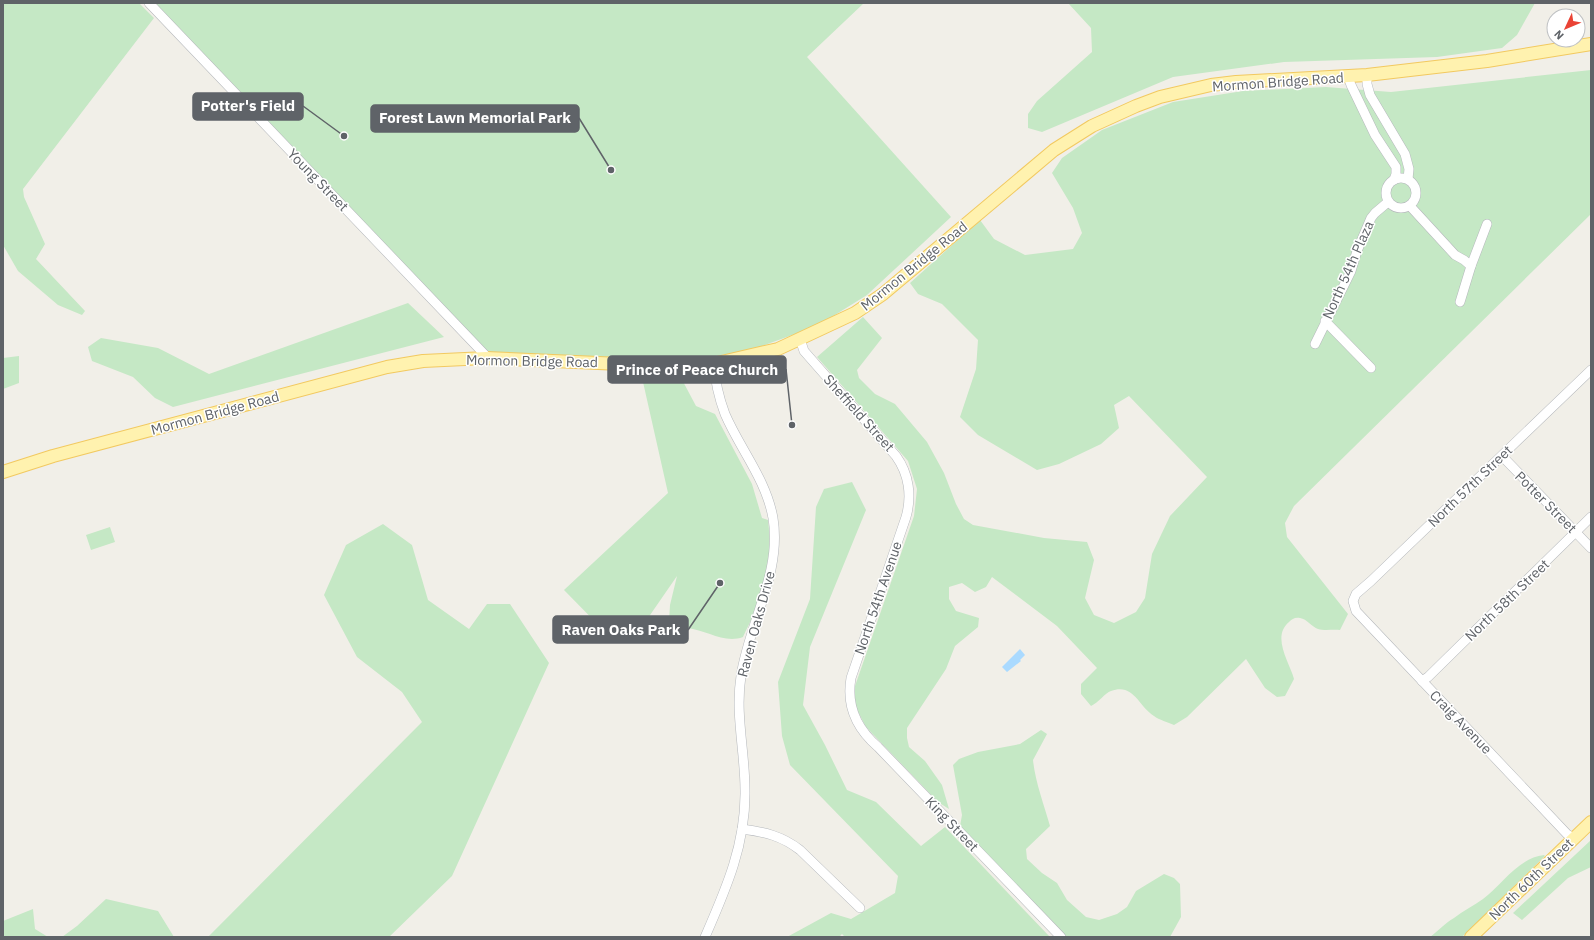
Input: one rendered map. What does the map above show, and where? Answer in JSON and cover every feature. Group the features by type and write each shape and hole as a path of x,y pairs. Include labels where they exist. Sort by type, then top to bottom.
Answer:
{"main road":[{"name":"Mormon Bridge Road","path":"3,472 61,454 387,367 423,362 488,358 643,365 704,366 778,349 855,313 883,294 1054,150 1072,137 1110,117 1160,98 1211,85 1236,82 1367,75 1494,60 1591,44"},
{"name":"North 60th Street","path":"1471,937 1591,822"}],"street":[{"name":"Young Street","path":"149,3 488,358"},
{"path":"1367,75 1368,84 1374,103 1406,154 1409,170 1408,179"},
{"path":"1348,77 1375,135 1396,167 1394,180 1387,187 1386,191 1388,202 1400,209 1410,206 1414,202 1417,192 1412,182 1403,178 1394,180"},
{"name":"North 54th Plaza","path":"1315,344 1325,321 1351,271 1357,251 1371,218 1378,209 1388,202"},
{"path":"1410,206 1455,255 1464,260 1470,266"},
{"path":"1460,302 1470,266 1487,224"},
{"path":"1325,321 1371,368"},
{"name":"Sheffield Street","path":"800,339 804,351 896,456 904,470 909,491"},
{"name":"Raven Oaks Drive","path":"705,937 730,879 738,852 742,829 745,790 739,720 740,682 743,661 751,633 768,585 774,532 771,512 764,489 723,407 714,364"},
{"name":"North 57th Street","path":"1353,603 1356,594 1377,576 1591,370"},
{"name":"Potter Street","path":"1502,456 1591,548"},
{"name":"North 54th Avenue","path":"851,706 849,696 851,678 906,517 909,503 909,491"},
{"name":"North 58th Street","path":"1422,681 1428,677 1591,517"},
{"name":"Craig Avenue","path":"1353,603 1356,611 1567,834 1573,838"},
{"name":"King Street","path":"851,706 855,721 868,738 1061,937"},
{"path":"742,829 772,834 791,843 860,908"}],"green space":[{"path":"3,3 139,3 154,18 23,189 24,197 45,244 36,259 85,311 82,315 58,305 18,271 3,245"},
{"path":"154,3 864,3 807,57 951,217 867,295 822,323 751,350 686,361 488,352"},
{"path":"1068,3 1535,3 1517,35 1502,48 1437,57 1284,62 1173,77 1042,132 1028,128 1028,114 1037,101 1092,52 1091,28"},
{"path":"1591,70 1591,214 1294,506 1285,523 1287,537 1348,614 1340,630 1318,629 1305,620 1298,618 1291,620 1284,628 1282,635 1283,650 1294,679 1285,696 1277,697 1265,688 1246,659 1187,717 1174,725 1158,719 1135,697 1125,690 1119,689 1111,691 1091,706 1081,694 1081,684 1097,668 1057,626 992,577 986,587 975,592 962,583 949,587 949,599 956,611 979,618 978,627 955,646 946,669 907,728 909,747 925,761 942,785 949,809 938,802 866,727 855,706 855,686 914,516 917,489 908,461 817,357 863,317 882,338 857,370 859,378 875,394 895,404 927,442 944,473 956,504 964,519 973,525 1044,538 1087,542 1094,560 1085,598 1094,615 1114,623 1136,612 1145,598 1152,554 1170,516 1207,477 1129,396 1114,405 1119,428 1101,444 1059,464 1037,470 978,435 960,417 976,369 978,340 942,304 918,294 910,283 980,220 994,239 1025,255 1073,249 1082,233 1073,208 1052,173 1062,158 1102,130 1173,102 1243,91 1326,87 1391,92"},
{"path":"408,303 444,337 173,407 155,398 133,377 92,361 88,347 101,338 158,348 209,374"},
{"path":"19,356 19,383 3,389 3,358"},
{"path":"679,374 696,406 715,414 752,484 762,518 768,520 769,556 765,583 759,603 743,637 736,639 722,638 687,628 675,631 669,622 670,605 677,576 648,618 614,641 564,590 668,493 643,382 646,375"},
{"path":"852,482 866,510 810,647 803,705 847,790 876,802 921,846 945,827 1050,937 845,937 842,934 839,937 787,937 831,913 851,919 895,893 898,876 790,765 782,736 778,682 810,599 816,507 824,489"},
{"path":"383,524 412,545 428,600 469,629 487,604 510,604 549,663 452,876 389,937 208,937 422,722 402,692 357,657 324,595 346,545"},
{"path":"110,527 115,542 91,550 86,535"},
{"path":"1041,730 1047,734 1033,760 1038,785 1050,826 1026,849 1027,859 1042,873 1057,883 1067,900 1086,917 1099,920 1117,914 1127,907 1136,891 1164,874 1174,878 1180,884 1181,917 1170,937 1067,937 960,826 962,815 953,765 959,759 978,752 1020,744"},
{"path":"1591,840 1591,867 1568,878 1522,920 1513,913"},
{"path":"1544,855 1545,856 1462,937 1430,937 1448,922 1483,899 1526,861"},
{"path":"106,899 158,911 174,937 62,937 77,926"},
{"path":"33,909 35,929 48,937 3,937 3,921"}],"water":[{"path":"1020,649 1025,655 1020,660 1021,661 1007,672 1002,667"}],"place":[{"name":"Potter's Field","path":"344,136"},
{"name":"Forest Lawn Memorial Park","path":"611,170"},
{"name":"Prince of Peace Church","path":"792,425"},
{"name":"Raven Oaks Park","path":"720,583"}]}
